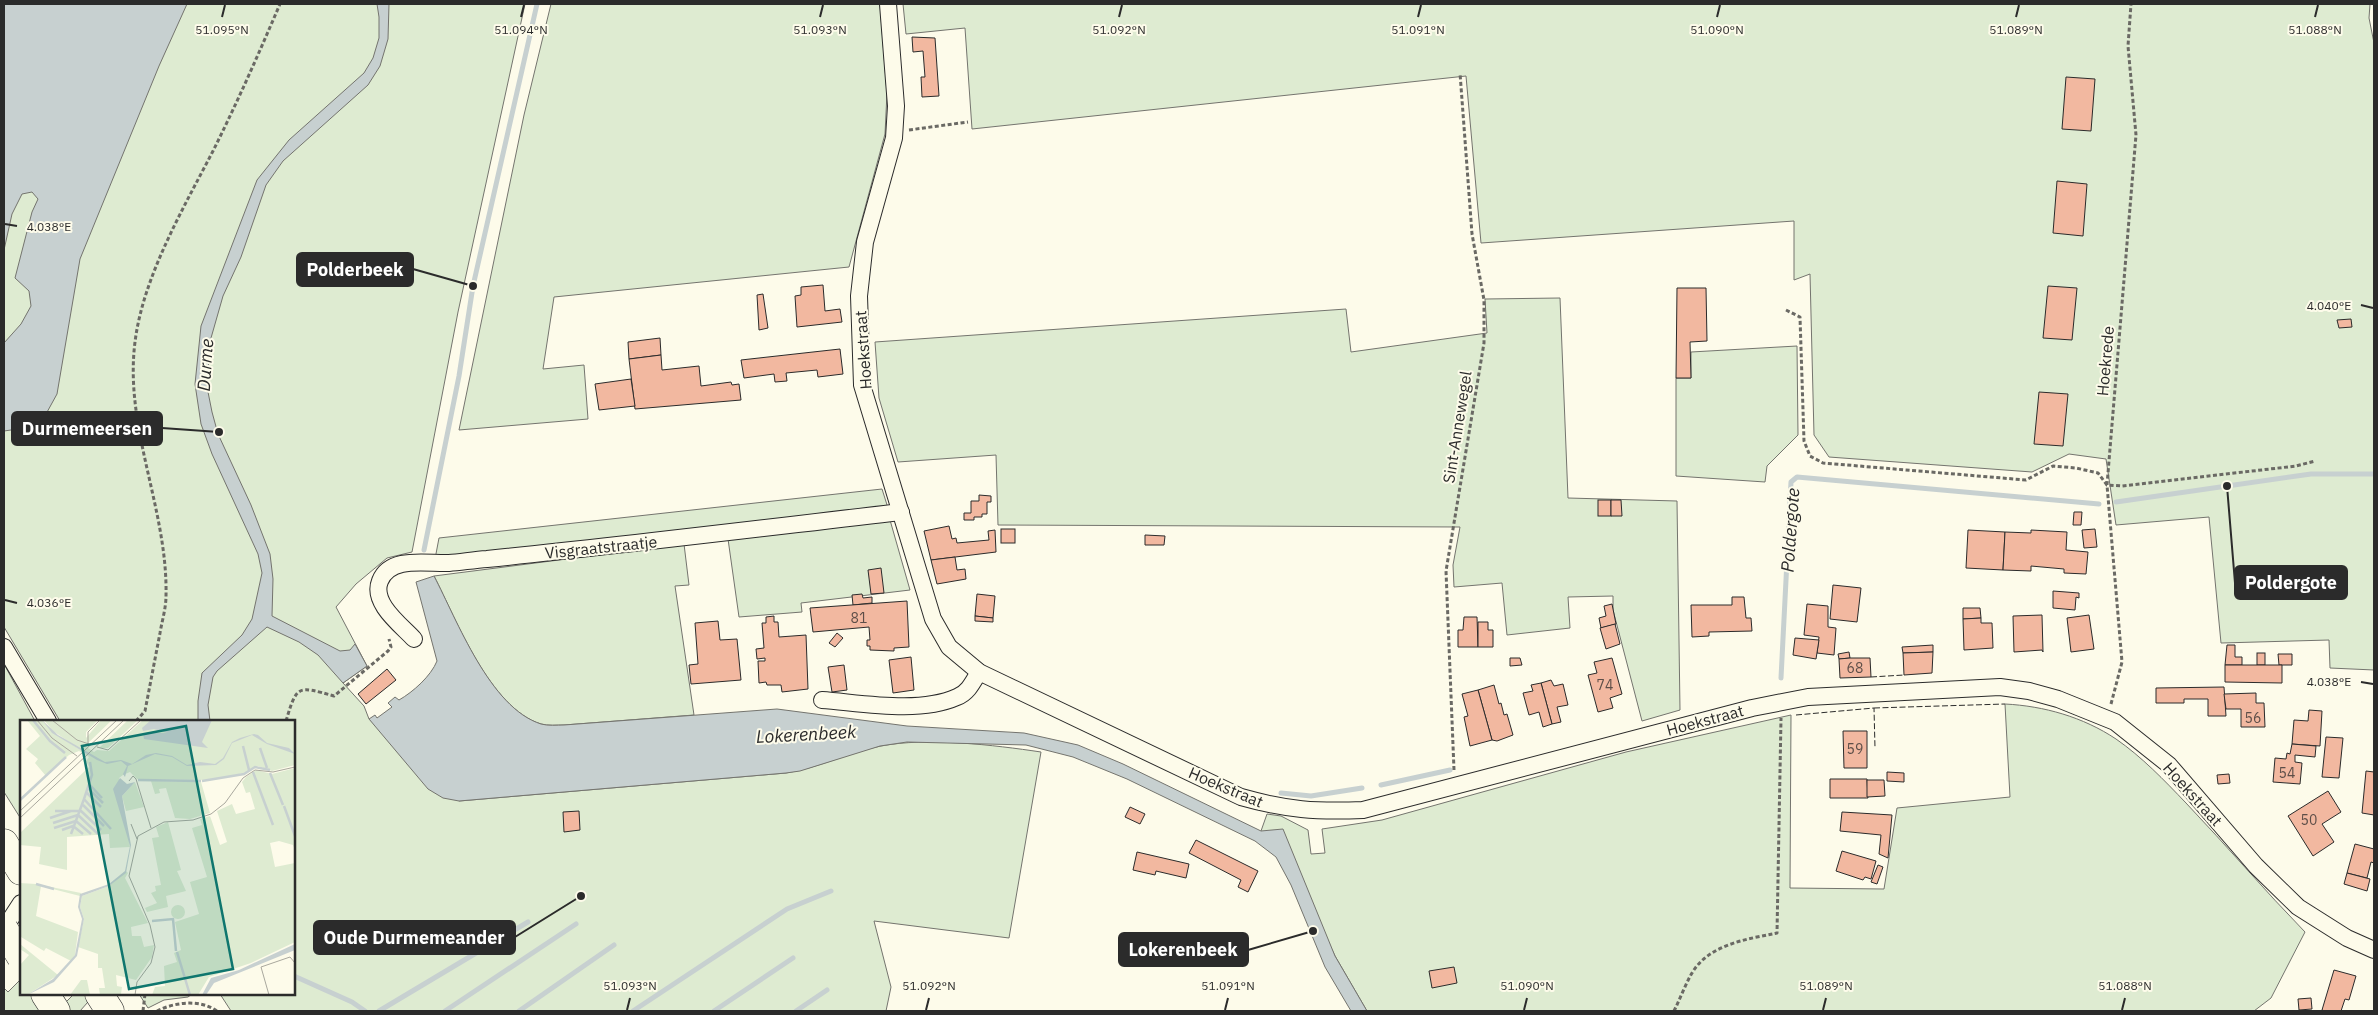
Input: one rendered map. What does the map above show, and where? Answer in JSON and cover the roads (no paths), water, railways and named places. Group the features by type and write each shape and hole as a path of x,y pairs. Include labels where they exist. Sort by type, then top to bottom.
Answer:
{"highway":[{"path":"11,918 20,953"},
{"path":"46,995 56,1011"},
{"path":"100,995 110,1011"}],"street":[{"name":"Hoekstraat","path":"888,4 896,106 894,132 865,242 859,296 862,385 933,619 948,646 979,672 1241,797 1273,806 1314,812 1363,810 1781,701 1808,696 2000,687 2028,691 2058,699 2116,722 2170,764 2256,866 2298,907 2347,938 2374,950"},
{"name":"Visgraatstraatje","path":"414,639 383,605 378,593 380,580 390,569 410,562 449,563 900,512"},
{"path":"4,647 47,720"},
{"path":"822,700 916,706 946,701 958,697 969,688 979,672"}],"water":[{"path":"4,4 187,4 159,66 80,259 57,394 46,414 32,427 4,431 4,343 21,324 31,306 29,291 15,278 32,212 38,199 32,192 22,194 12,214 4,250"},
{"name":"Durme","path":"377,4 389,4 388,39 380,66 368,85 283,161 266,185 241,257 223,296 209,345 208,392 218,434 251,505 270,554 273,579 272,616 340,651 350,650 355,644 367,666 343,683 318,655 299,642 267,627 217,671 213,677 208,705 210,720 198,720 198,701 202,673 242,635 252,619 262,573 258,554 212,454 201,424 195,384 201,326 257,180 289,140 364,73 373,58 379,38"},
{"path":"434,576 465,638 491,682 506,700 523,715 541,724 564,725 777,709 907,726 1024,733 1078,745 1123,764 1261,831 1283,829 1335,956 1367,1011 1351,1011 1325,967 1291,885 1276,857 1255,841 1127,779 1073,757 1026,745 907,742 880,746 800,771 786,773 459,801 443,798 428,789 369,719 375,715 377,718 392,707 388,703 395,697 399,700 416,688 426,678 437,661 416,582"}],"waterway":[{"path":"424,550 459,376 473,286 537,4"},
{"name":"Poldergote","path":"2116,502 2311,474 2374,474"},
{"name":"Poldergote","path":"1781,678 1791,482 1797,477 2099,504"},
{"name":"Poldergote","path":"1381,785 1450,770"},
{"name":"Poldergote","path":"1281,793 1311,796 1362,788"},
{"path":"633,1011 787,909 831,891"},
{"path":"379,1011 528,922"},
{"path":"445,1011 576,924"},
{"path":"519,1011 614,945"},
{"path":"714,1011 793,958"},
{"path":"295,976 352,1002 365,1011"},
{"path":"796,1011 827,990"}],"place":[{"name":"Polderbeek","path":"473,286"},
{"name":"Durmemeersen","path":"219,432"},
{"name":"Poldergote","path":"2227,486"},
{"name":"Oude Durmemeander","path":"581,896"},
{"name":"Lokerenbeek","path":"1313,931"}]}
